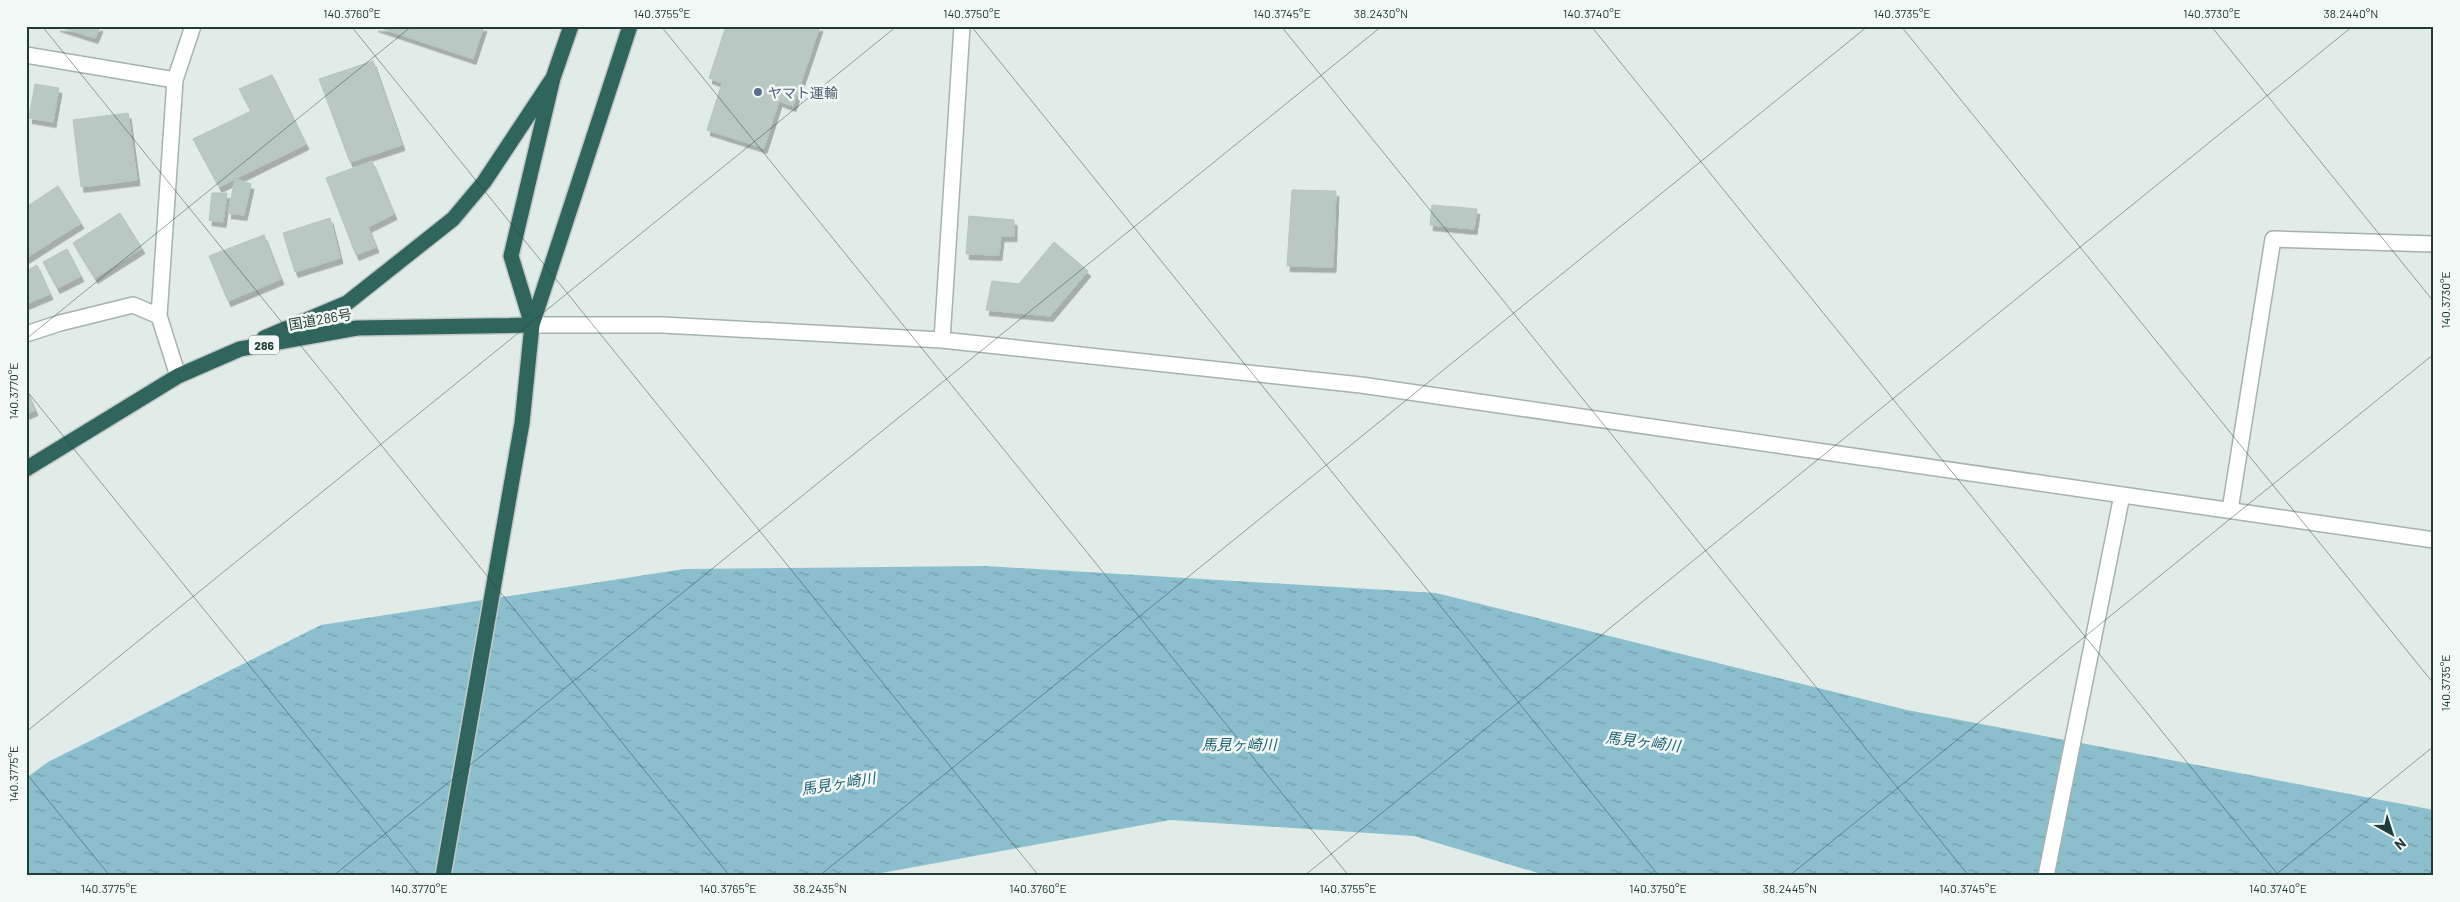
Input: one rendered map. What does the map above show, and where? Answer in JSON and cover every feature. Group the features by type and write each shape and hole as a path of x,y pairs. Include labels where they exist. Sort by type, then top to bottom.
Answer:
{"highway":[{"path":"532,325 511,256 553,78 570,26"},
{"path":"443,876 522,423 532,325 630,26"},
{"path":"240,349 347,303 453,219 484,182 553,78"},
{"name":"国道286号","path":"26,469 178,376 240,349 357,328 532,325"}],"street":[{"path":"178,376 159,316 175,80 193,26"},
{"path":"942,340 962,26"},
{"path":"26,55 175,80"},
{"path":"2230,510 2273,239 2434,244"},
{"path":"26,334 60,323 133,305 159,316"},
{"path":"532,325 663,325 942,340 1361,384 2434,540"},
{"path":"2046,876 2122,495"}],"water":[{"name":"馬見ヶ崎川","path":"985,566 1436,593 1907,710 2434,810 2434,876 1548,876 1414,836 1170,820 865,876 26,876 26,778 48,762 321,625 684,569"}],"building":[{"path":"57,26 100,26 95,38"},
{"path":"375,26 484,26 473,59"},
{"name":"ヤマト運輸","path":"726,26 820,26 793,106 779,101 764,148 707,130 722,83 709,78"},
{"path":"373,61 402,145 350,162 319,79"},
{"path":"272,75 306,144 219,187 193,139 251,111 239,89"},
{"path":"35,84 59,88 53,122 29,118"},
{"path":"128,113 137,180 81,187 73,120"},
{"path":"372,161 394,214 368,227 376,247 356,255 326,178"},
{"path":"235,179 251,184 244,215 228,213"},
{"path":"58,186 81,223 26,258 26,207"},
{"path":"1292,190 1336,191 1333,267 1287,266"},
{"path":"212,193 227,193 223,222 209,220"},
{"path":"1432,205 1477,209 1474,229 1430,225"},
{"path":"120,213 142,248 95,278 73,243"},
{"path":"969,216 1014,220 1014,236 1001,236 999,255 966,254"},
{"path":"330,218 340,258 295,272 283,233"},
{"path":"264,235 281,279 228,301 209,256"},
{"path":"1054,242 1088,271 1050,316 986,310 992,281 1019,284"},
{"path":"67,249 81,276 57,288 43,262"},
{"path":"37,265 50,294 26,304 26,271"},
{"path":"26,389 35,410 26,414"}],"place":[{"name":"ヤマト運輸","path":"758,92"}]}
